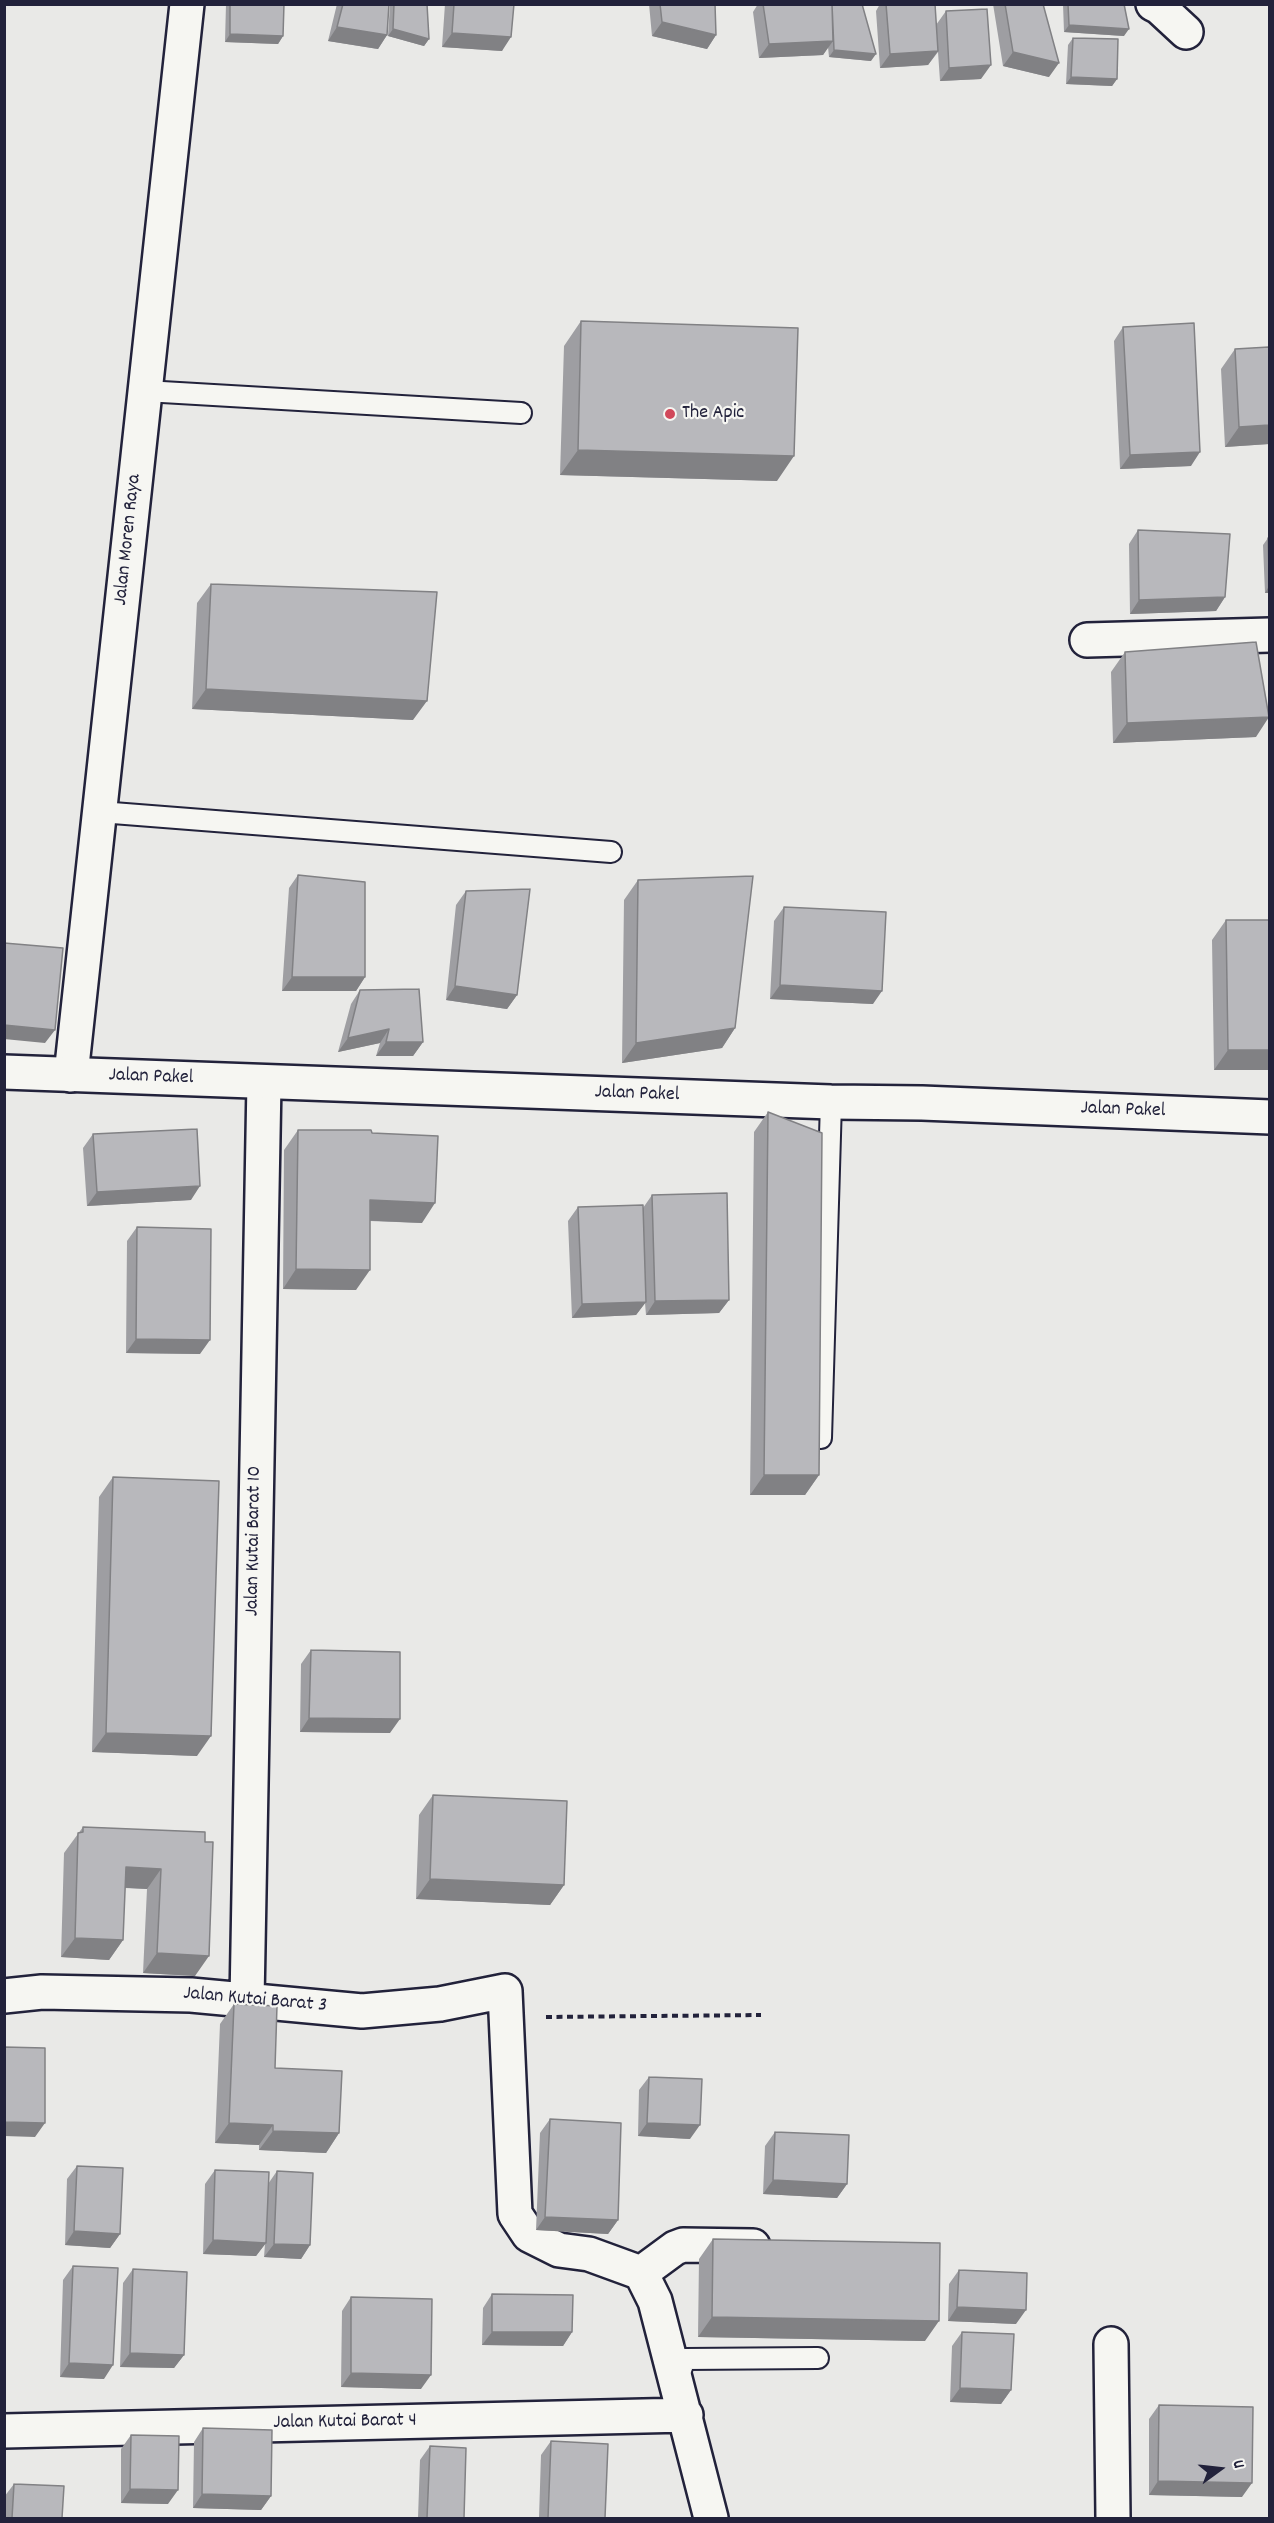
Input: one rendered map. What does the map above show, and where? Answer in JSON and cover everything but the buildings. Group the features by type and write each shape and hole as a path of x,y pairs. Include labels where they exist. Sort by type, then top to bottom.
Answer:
{"street":[{"name":"Jalan Moren Raya","path":"71,1074 187,4"},
{"path":"1153,4 1186,32"},
{"path":"1087,640 1269,636"},
{"name":"Jalan Pakel","path":"4,1072 1269,1117"},
{"name":"Jalan Kutai Barat 10","path":"246,2000 264,1082"},
{"name":"Jalan Kutai Barat 3","path":"4,1996 42,1992 191,1995 362,2011 440,2004 506,2004"},
{"path":"506,2004 515,2214 529,2235 559,2250 589,2254 641,2273 655,2301 678,2380 711,2518"},
{"path":"641,2273 675,2248 683,2245 787,2247"},
{"path":"1111,2344 1113,2518"},
{"name":"Jalan Kutai Barat 4","path":"4,2431 686,2415"}],"lane":[{"path":"145,391 521,413"},
{"path":"100,812 611,852"},
{"path":"822,1438 837,1102"},
{"path":"678,2380 685,2359 818,2358"}],"path":[{"path":"506,2004 761,2015"}],"place":[{"name":"The Apic","path":"670,414"}]}
